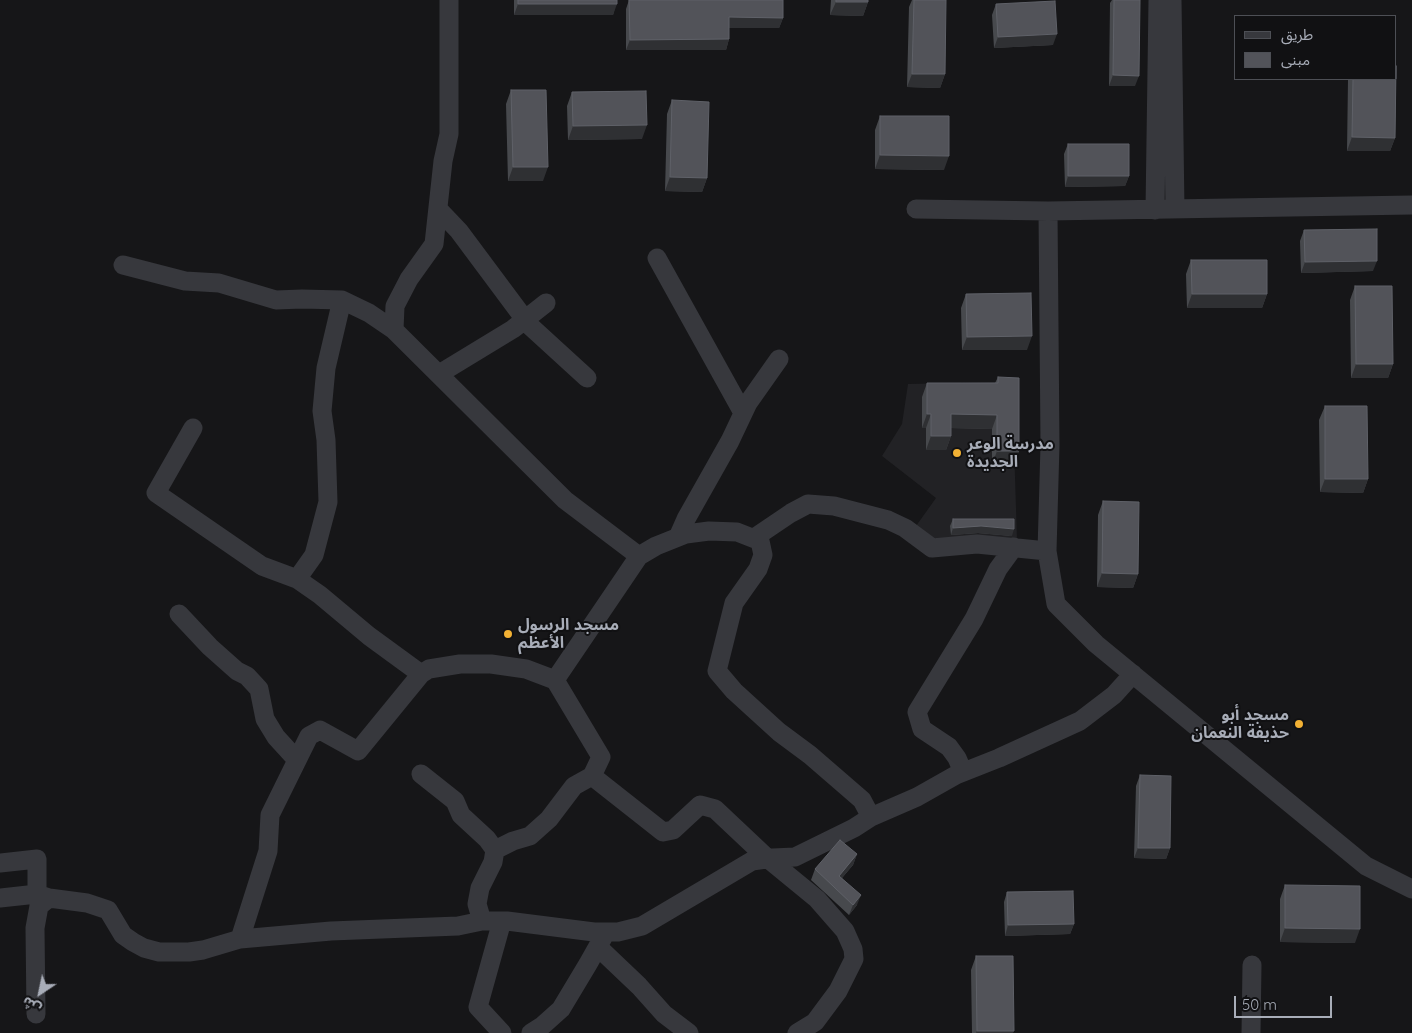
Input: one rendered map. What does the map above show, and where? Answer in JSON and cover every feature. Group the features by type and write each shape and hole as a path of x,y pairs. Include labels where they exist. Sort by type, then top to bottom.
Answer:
{"street":[{"path":"394,330 395,306 409,279 434,244 443,161 449,134 449,0"},
{"path":"1155,210 1158,0"},
{"path":"1172,0 1175,209"},
{"path":"916,209 1048,211 1412,205"},
{"path":"439,210 459,231 529,325 587,378"},
{"path":"1048,211 1050,445 1047,551 1056,604 1096,644 1366,866 1412,889"},
{"path":"657,258 743,414"},
{"path":"123,265 185,281 218,284 276,300 342,300 369,313 394,330 566,500 639,556"},
{"path":"296,579 314,555 328,502 326,440 322,411 326,368 342,300"},
{"path":"439,374 514,329 546,302"},
{"path":"678,537 748,403 779,359"},
{"path":"194,428 156,493 262,566 296,579 320,595 369,636 421,674"},
{"path":"754,538 808,504 834,506 888,520 905,528 932,548 977,544 1047,551"},
{"path":"555,680 639,556 656,546 686,534 709,531 737,532 754,538 760,541 763,555 758,569 734,603 717,671 734,691 779,732 810,755 862,800 871,817"},
{"path":"963,772 949,746 922,729 917,712 974,619 998,569 1014,547"},
{"path":"179,614 210,647 238,671 247,676 259,689 265,719 276,737 297,760"},
{"path":"240,939 268,850 270,815 309,736 320,730 358,751 421,674 429,669 452,665 491,664 526,669 555,680 601,757 592,776 574,786 549,819 530,836 513,841 495,850"},
{"path":"0,898 43,896 87,903 108,910 123,935 144,948 159,952 203,950 240,939 331,931 458,926 482,921 502,921 602,939 618,932 642,926 752,861 767,858 796,857 854,828 871,817 917,797 963,772 1080,721 1114,695 1133,674"},
{"path":"421,774 455,801 461,815 487,839 495,850 493,862 480,888 477,904 482,921"},
{"path":"592,776 663,832 673,830 700,805 715,809 767,858 817,899 846,931 853,949 854,959 838,991 815,1022 797,1033"},
{"path":"0,863 37,859 43,896 39,906 36,928 36,1014"},
{"path":"502,921 478,1007 502,1033"},
{"path":"531,1033 561,1009 602,939"},
{"path":"602,939 638,986 664,1014 689,1033"},
{"path":"1251,1033 1252,965"}],"shaded area":[{"path":"1012,382 1017,540 927,538 916,526 936,498 882,456 902,424 908,384"}],"building":[{"path":"518,0 617,0 617,4 518,4"},
{"path":"629,0 783,0 783,18 729,17 729,39 630,40"},
{"path":"836,0 868,0 868,2 836,2"},
{"path":"914,0 946,0 945,74 912,74"},
{"path":"1114,0 1140,0 1139,76 1113,75"},
{"path":"1055,1 1057,34 998,37 996,4"},
{"path":"1353,80 1396,80 1395,138 1352,137"},
{"path":"511,90 546,90 548,167 513,167"},
{"path":"646,91 647,125 573,126 572,92"},
{"path":"672,100 709,102 707,178 670,177"},
{"path":"880,116 949,116 949,156 880,155"},
{"path":"1068,144 1129,144 1129,176 1068,176"},
{"path":"1377,229 1377,261 1305,262 1304,230"},
{"path":"1191,260 1267,260 1267,294 1192,294"},
{"path":"1355,286 1392,286 1393,364 1356,364"},
{"path":"1031,293 1032,336 967,337 966,294"},
{"path":"998,377 1019,378 1019,451 997,451 997,415 951,414 951,436 931,436 931,414 927,414 927,383 998,383"},
{"path":"1325,406 1367,406 1368,479 1325,479"},
{"path":"1103,501 1139,502 1138,574 1102,573"},
{"path":"953,519 1014,519 1014,529 981,526 953,528"},
{"path":"1140,775 1171,776 1170,848 1138,848"},
{"path":"840,840 857,854 839,876 861,895 853,905 815,869"},
{"path":"1285,885 1360,886 1360,929 1285,928"},
{"path":"1073,891 1074,924 1008,925 1007,892"},
{"path":"976,956 1013,956 1014,1031 977,1031"}],"place":[{"name":"مدرسة الوعر الجديدة","path":"957,453"},
{"name":"مسجد الرسول الأعظم","path":"508,634"},
{"name":"مسجد أبو حذيفة النعمان","path":"1299,724"}]}
